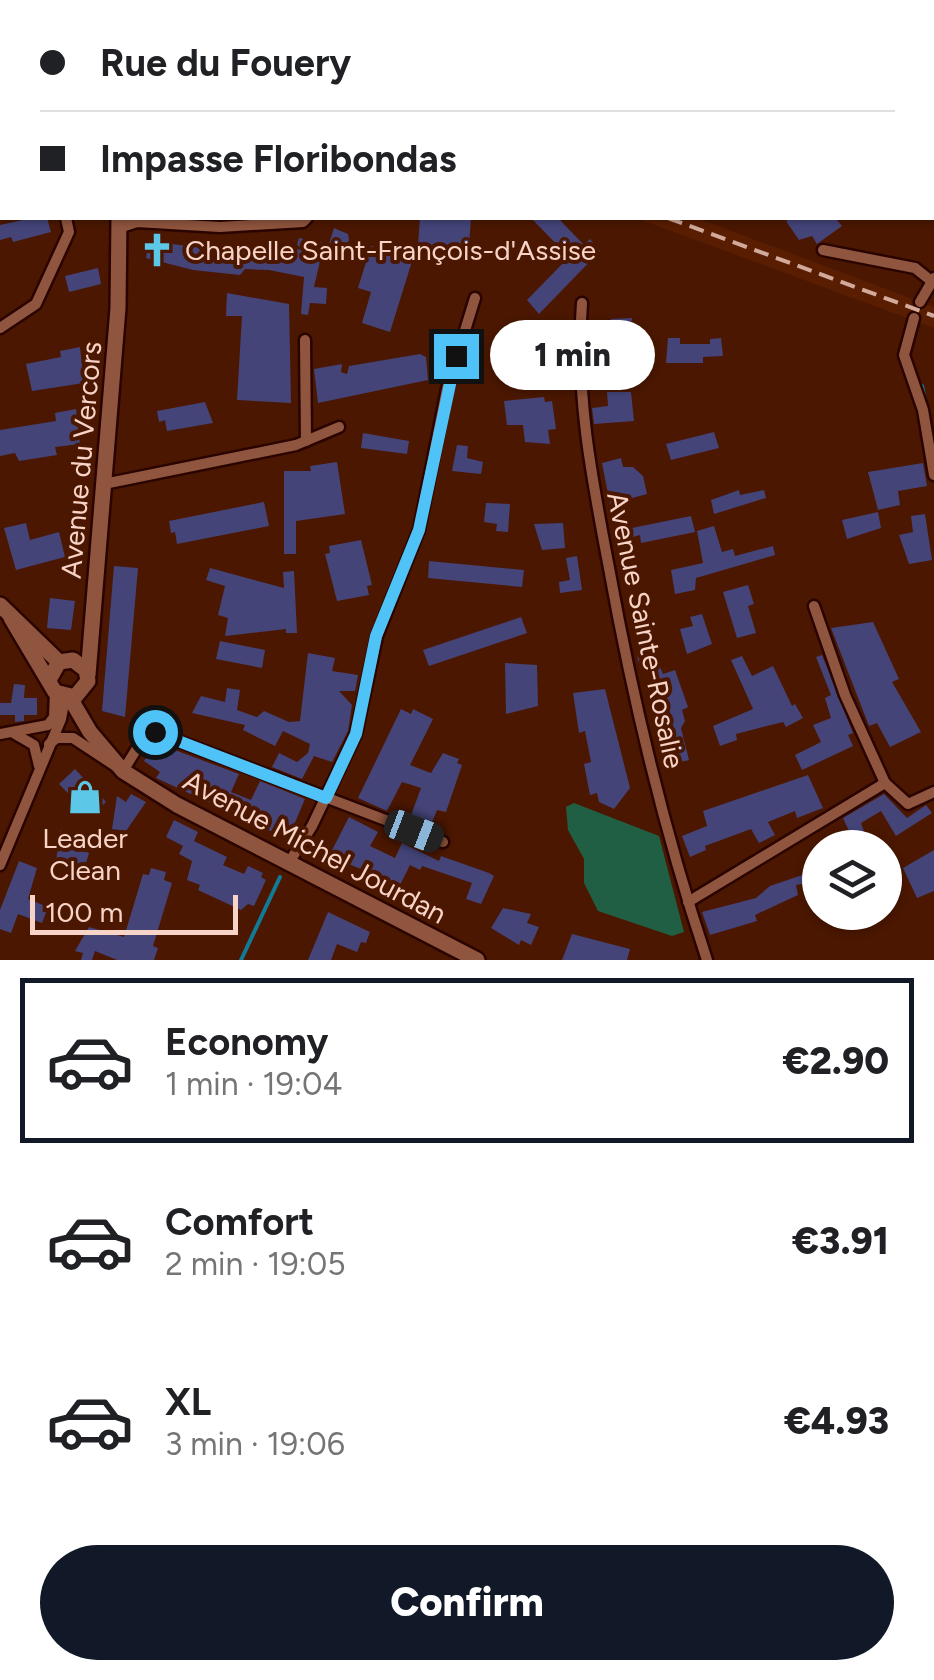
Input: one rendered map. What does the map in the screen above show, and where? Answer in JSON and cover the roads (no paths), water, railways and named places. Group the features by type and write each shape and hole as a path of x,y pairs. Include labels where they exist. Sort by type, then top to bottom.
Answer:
{"street":[{"path":"0,328 36,304 70,232 67,220"},
{"path":"120,222 220,227 305,220"},
{"name":"Avenue du Vercors","path":"69,689 94,644 118,308 120,222"},
{"path":"823,250 915,268 933,280 920,302"},
{"path":"290,861 356,734 376,636 419,530 447,388 475,298"},
{"name":"Avenue Sainte-Rosalie","path":"582,303 578,356 584,444 634,705 707,960"},
{"path":"914,318 904,354 922,410 934,475"},
{"path":"305,340 306,441"},
{"path":"104,484 306,441 339,427"},
{"path":"814,606 845,696 884,783 908,804 934,792"},
{"name":"Avenue Michel Jourdan","path":"5,611 63,661 78,662 69,689"},
{"name":"Avenue Michel Jourdan","path":"5,611 69,689 90,732 123,771 177,805 477,960"},
{"name":"Avenue du Vercors","path":"69,689 63,661 84,640 93,616"},
{"path":"0,734 48,724 69,689"},
{"path":"0,865 69,689"},
{"path":"50,744 57,738 72,738 123,771 146,732 155,732 443,842"},
{"path":"14,734 34,745 39,767"},
{"path":"688,902 884,783"}],"waterway":[{"path":"922,386 929,420"},
{"path":"241,960 280,877"}],"railway":[{"path":"673,220 934,316"}],"place":[{"name":"Chapelle Saint-François-d'Assise","path":"157,250"},
{"name":"Leader Clean","path":"85,797"}]}
